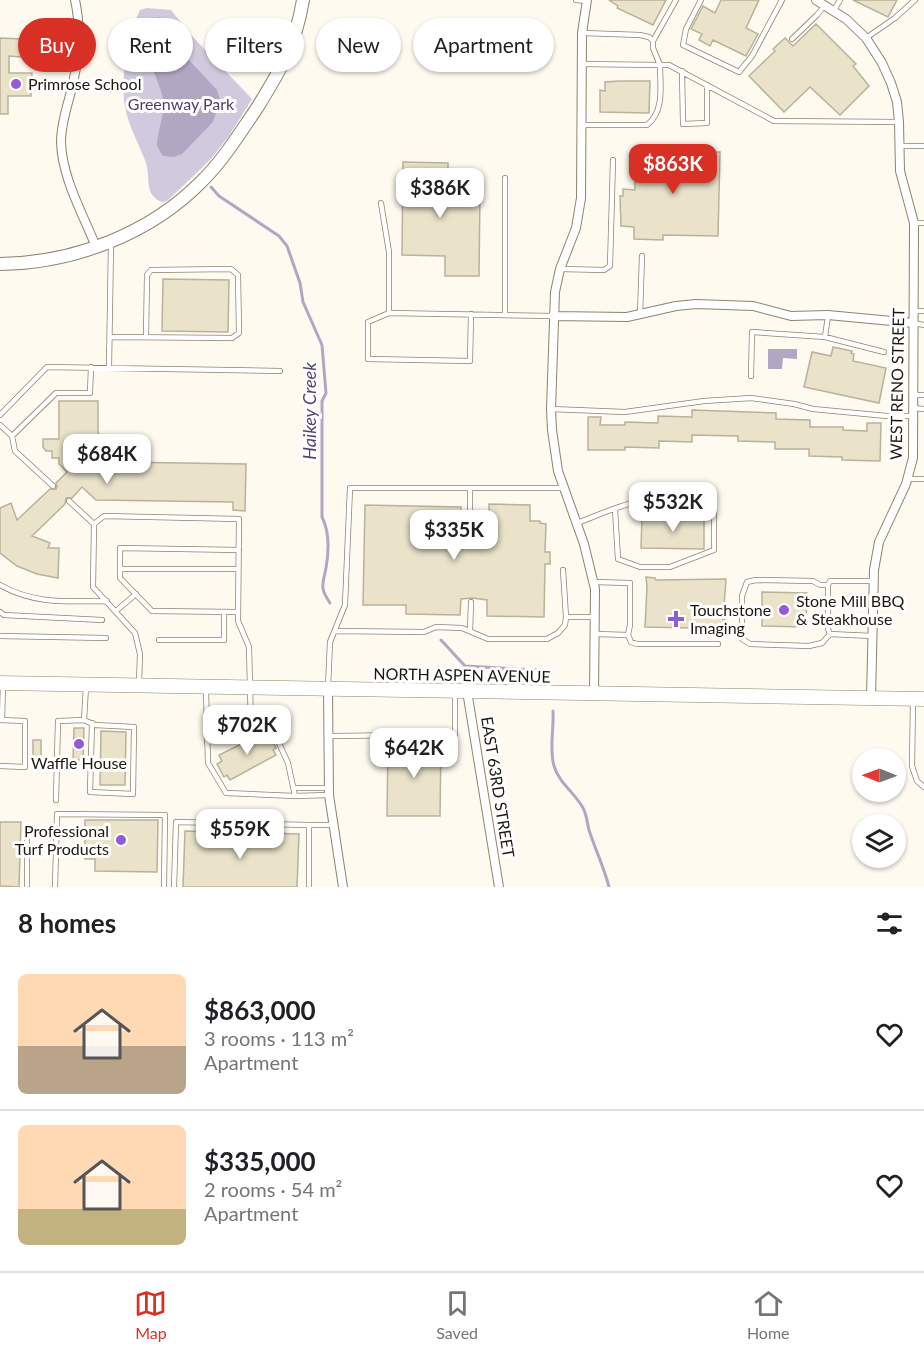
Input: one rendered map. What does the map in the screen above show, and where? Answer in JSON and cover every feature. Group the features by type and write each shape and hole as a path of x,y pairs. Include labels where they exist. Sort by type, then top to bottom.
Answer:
{"main road":[{"name":"NORTH ASPEN AVENUE","path":"2,683 918,699"}],"street":[{"path":"75,0 79,32 78,56 63,124 62,142 68,178 96,247"},
{"path":"0,264 52,259 96,247 156,218 180,201 223,158 284,64 298,27 303,0"},
{"name":"WEST RENO STREET","path":"816,0 834,10 866,38 882,63 891,83 897,102 900,171 919,237 913,311 912,458 907,479 879,542 874,581 871,698"},
{"path":"587,1 582,33 579,216 560,269 555,292 551,409 558,471 577,523 594,582 596,617 594,694"},
{"path":"553,316 614,318 696,304 753,306 791,316 828,315 913,323"},
{"path":"328,689 328,791 343,887"},
{"name":"EAST 63RD STREET","path":"461,691 499,887"}],"lane":[{"path":"576,0 587,1"},
{"path":"581,124 647,125 659,111 660,65 653,48 653,41 676,0"},
{"path":"701,0 686,29 683,45 739,72 752,56 782,0"},
{"path":"834,10 840,0"},
{"path":"866,38 895,18 915,0"},
{"path":"792,39 825,5"},
{"path":"582,33 640,35 649,37 653,41"},
{"path":"581,64 669,65 774,121 899,122"},
{"path":"682,71 683,124 707,123 707,85"},
{"path":"899,142 924,146"},
{"path":"560,269 604,270 610,266 613,160"},
{"path":"505,178 505,315"},
{"path":"381,203 388,252 389,313"},
{"path":"914,223 924,222"},
{"path":"109,367 111,241"},
{"path":"640,315 642,256"},
{"path":"110,337 231,338 239,333 238,275 231,269 151,270 147,275 146,337"},
{"path":"913,311 924,311"},
{"path":"471,314 470,361 368,359 368,322 389,313 471,314 553,316"},
{"path":"825,337 828,315"},
{"path":"913,323 924,325"},
{"path":"750,376 752,332 825,337 884,352"},
{"path":"0,414 47,367 280,371"},
{"path":"12,436 56,393 90,393 91,367"},
{"path":"912,395 924,395"},
{"path":"551,409 625,411 704,401 751,398 794,404 813,410 887,416 924,409"},
{"path":"0,425 12,436 15,451 53,486"},
{"path":"907,479 924,479"},
{"path":"328,689 330,642 345,605 350,488 565,488"},
{"path":"470,488 470,541"},
{"path":"577,523 615,509 642,500 672,499 714,510 714,550 670,567 640,567 618,559 615,509"},
{"path":"69,501 94,524 93,587 130,625 138,639 139,686"},
{"path":"94,524 104,516 239,519 238,621 249,647 251,727"},
{"path":"238,612 152,611 120,578 120,548 239,550"},
{"path":"120,569 238,569"},
{"path":"335,631 424,632 436,627 462,628 488,639 548,639 565,625 563,570"},
{"path":"828,585 820,585 813,581 756,580 747,582 742,596 742,639 750,644 809,646 822,643 830,634"},
{"path":"830,634 828,585 830,581 874,581"},
{"path":"594,582 630,583 628,635 632,642 637,644 718,644"},
{"path":"0,585 16,594 39,600 107,602"},
{"path":"116,611 136,594"},
{"path":"470,631 471,602"},
{"path":"0,612 4,615 102,620"},
{"path":"159,640 224,640 224,612"},
{"path":"566,616 596,617"},
{"path":"596,634 628,635"},
{"path":"830,634 872,636"},
{"path":"0,636 106,638"},
{"path":"0,766 25,767 25,721 1,720 2,683"},
{"path":"84,720 86,685"},
{"path":"206,687 208,763 226,794 296,796 328,791"},
{"path":"327,736 455,735 461,691"},
{"path":"918,699 912,766 917,781 924,787"},
{"path":"56,800 58,722 84,720 92,723 134,727 133,794 90,792 92,723"},
{"path":"207,743 233,730 251,727 267,727 273,730 288,763 296,796"},
{"path":"294,788 328,791"},
{"path":"55,887 57,814 165,815 164,887"},
{"path":"174,887 176,822 333,825"},
{"path":"309,825 309,887"},
{"path":"27,830 27,887"}],"green space":[{"name":"Greenway Park","path":"147,8 171,10 177,18 137,18 140,10"},
{"name":"Greenway Park","path":"193,37 205,50 205,72 226,72 252,99 229,136 210,160 167,201 162,202 152,195 150,190 146,163 125,106 124,72 193,72"}],"shaded area":[{"path":"193,64 217,90 220,100 213,122 182,154 174,157 163,156 157,146 163,111 161,90 154,72 193,72"},
{"path":"768,349 797,349 797,359 783,358 782,369 768,369"}],"building":[{"path":"609,0 666,0 653,25 617,8 618,6"},
{"path":"721,0 759,0 746,28 758,34 746,56 713,40 710,46 699,40 702,34 691,29 703,6 715,13"},
{"path":"853,0 897,0 888,17"},
{"path":"816,24 856,64 853,66 869,86 840,115 810,87 784,112 749,76 785,38 793,46"},
{"name":"Primrose School","path":"0,38 18,39 18,57 9,56 9,73 32,73 31,96 8,96 8,114 0,114"},
{"path":"650,81 649,113 600,112 600,90 605,91 605,82"},
{"path":"635,151 720,152 718,236 663,235 663,240 634,239 634,227 621,226 620,196 623,196 623,189 635,190"},
{"path":"403,162 448,163 448,193 480,193 479,276 445,276 445,256 402,255"},
{"path":"163,279 229,280 228,332 162,331"},
{"path":"833,347 852,351 853,361 886,368 879,403 804,387 812,352 831,356"},
{"path":"59,401 98,401 98,433 121,457 121,462 246,464 245,511 233,510 233,502 96,500 82,487 72,498 66,498 65,504 32,536 50,543 48,548 59,548 58,578 37,574 17,566 0,553 0,508 11,503 17,520 50,489 56,489 56,483 67,472 59,464 59,458 52,458 52,451 46,451 43,447 43,439 59,439"},
{"path":"692,410 776,413 776,419 810,420 810,427 843,427 843,430 867,431 867,423 881,423 880,461 809,456 809,449 775,449 775,442 738,441 738,436 692,435 692,442 659,441 659,448 625,447 625,450 588,450 588,417 601,417 600,425 625,425 625,422 658,423 658,416 692,417"},
{"path":"489,504 530,505 530,521 540,521 546,524 545,552 550,552 550,564 545,564 544,617 487,616 487,600 472,598 461,599 460,615 406,614 406,605 363,605 365,505 461,507 460,547 482,547 482,517 489,518"},
{"path":"642,516 704,517 704,549 641,548"},
{"path":"646,577 656,580 726,579 723,620 725,620 725,629 692,626 692,628 645,627"},
{"name":"Stone Mill BBQ & Steakhouse","path":"762,592 807,593 806,627 762,626"},
{"name":"Waffle House","path":"74,728 84,728 83,760 73,760"},
{"path":"101,731 126,732 125,785 100,785"},
{"path":"264,733 266,736 269,734 276,748 273,750 276,755 230,780 227,775 224,777 217,764 222,761 219,755"},
{"path":"33,740 41,740 41,760 33,760"},
{"path":"388,742 441,743 440,816 387,816"},
{"name":"Professional Turf Products","path":"85,820 158,820 157,872 95,871 95,859 85,859"},
{"path":"0,822 21,822 19,887 0,886"},
{"path":"185,831 299,834 297,887 183,887"}],"waterway":[{"name":"Haikey Creek","path":"211,187 219,196 279,236 287,246 300,283 303,302 322,345 326,393 322,401 322,517 326,528 328,548 323,586 330,603"},
{"name":"Haikey Creek","path":"441,640 465,666 537,670 547,673"},
{"name":"Haikey Creek","path":"553,711 554,766 584,811 609,887"}],"place":[{"name":"Primrose School","path":"16,84"},
{"name":"Stone Mill BBQ & Steakhouse","path":"784,610"},
{"name":"Touchstone Imaging","path":"676,619"},
{"name":"Waffle House","path":"79,744"},
{"name":"Professional Turf Products","path":"121,840"}]}
